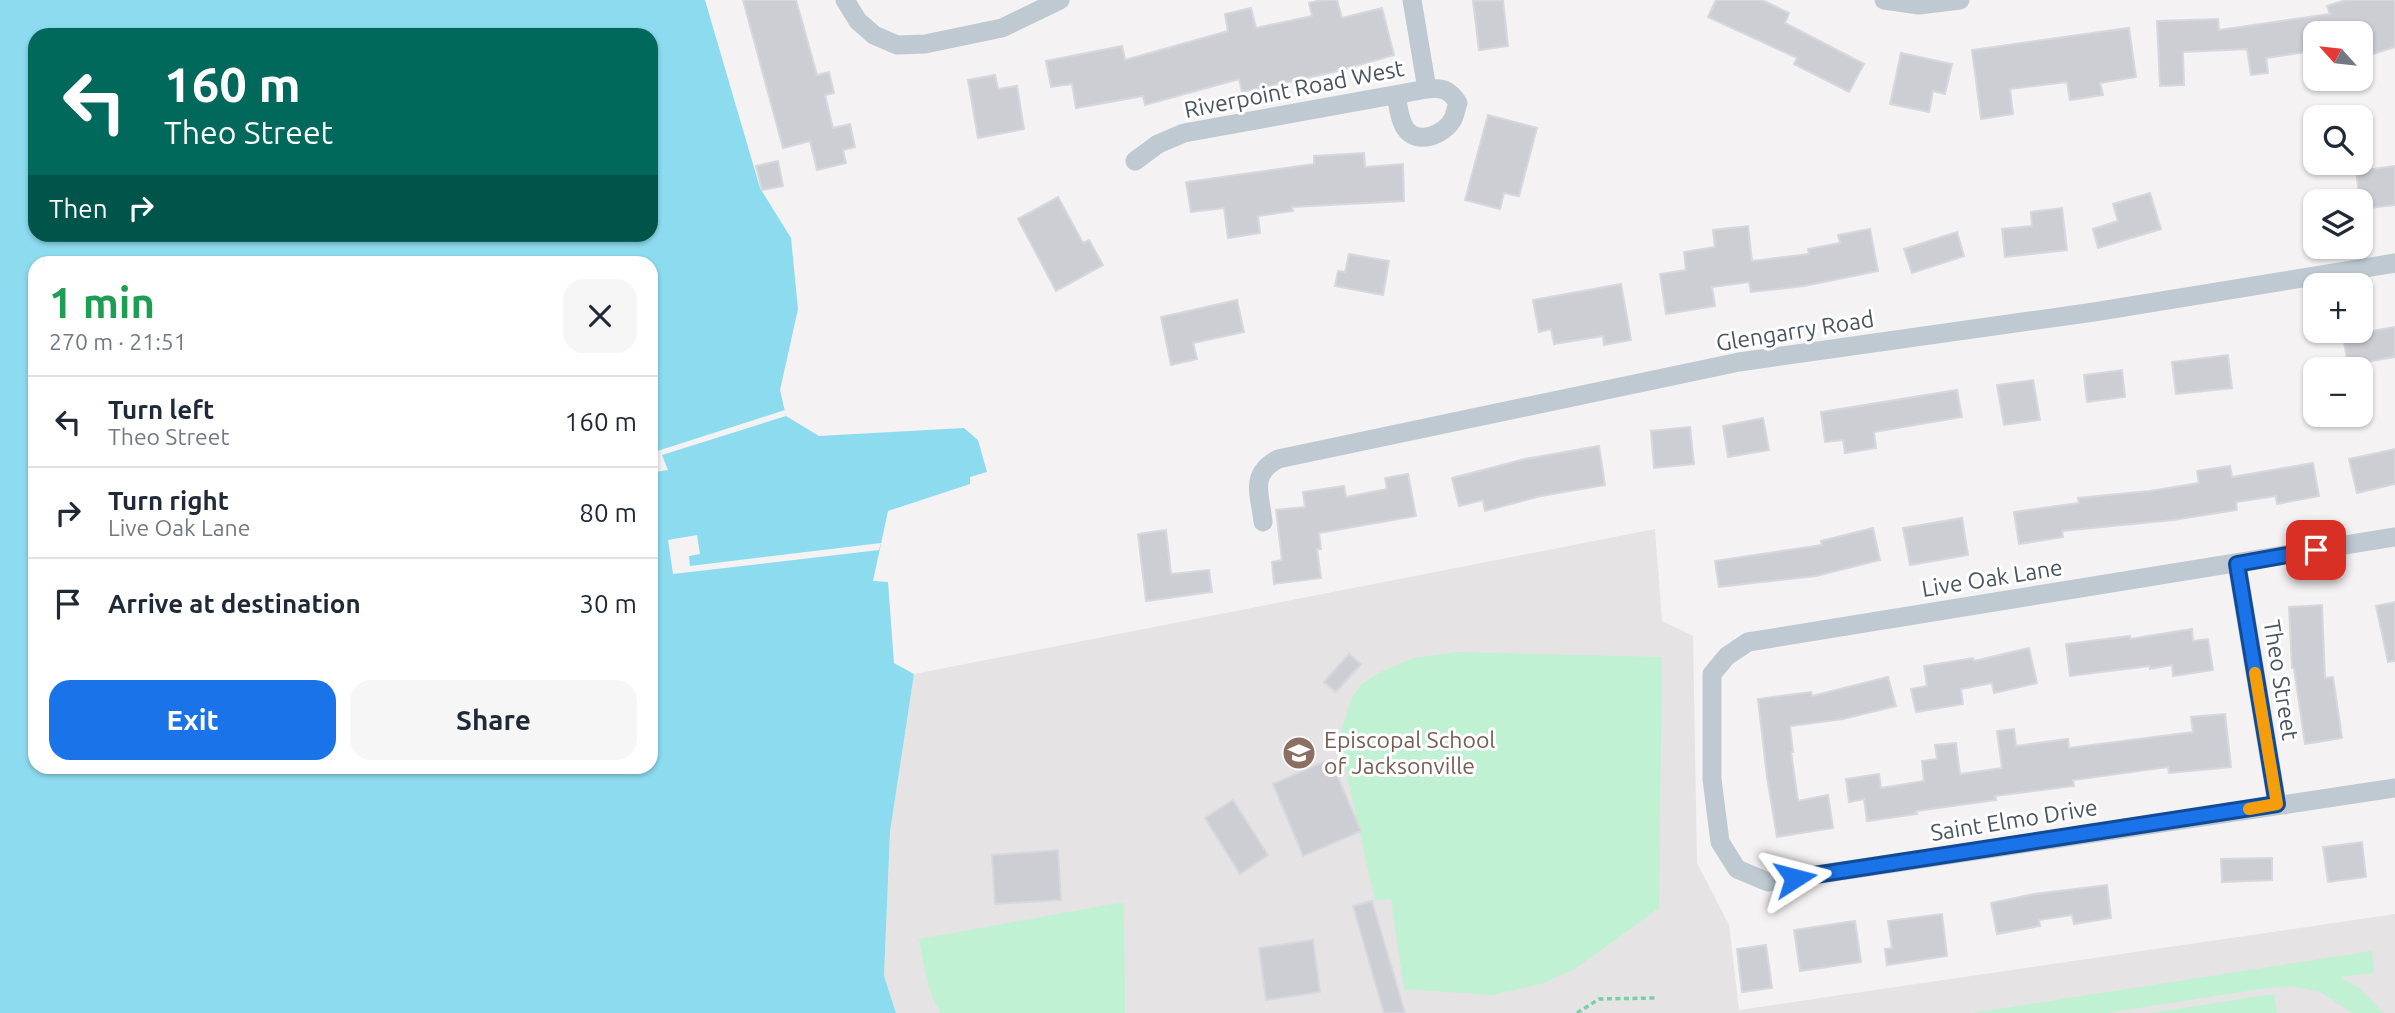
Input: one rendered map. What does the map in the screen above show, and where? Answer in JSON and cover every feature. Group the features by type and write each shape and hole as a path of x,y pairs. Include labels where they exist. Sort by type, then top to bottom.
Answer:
{"street":[{"path":"845,0 858,20 874,35 897,45 925,44 1002,28 1060,0"},
{"path":"1396,94 1406,129 1415,136 1427,137 1442,132 1453,119 1458,103 1445,89 1427,89 1412,0"},
{"path":"1884,0 1919,5 1960,0"},
{"name":"Riverpoint Road West","path":"1135,161 1158,144 1184,134 1427,89"},
{"name":"Glengarry Road","path":"1263,522 1258,476 1265,466 1278,459 1739,362 2094,312 2395,262"},
{"name":"Live Oak Lane","path":"1712,779 1712,674 1727,656 1748,642 2395,537"},
{"name":"Theo Street","path":"2237,564 2277,804"},
{"name":"Saint Elmo Drive","path":"1712,779 1720,842 1737,869 1768,883 2395,788"}],"path":[{"path":"1577,1013 1599,999 1655,998"}],"shaded area":[{"name":"Episcopal School of Jacksonville","path":"1655,529 1662,621 1693,636 1697,863 1729,925 1739,1010 2395,914 2395,1013 896,1013 884,977 890,832 914,674"}],"green space":[{"path":"1456,652 1662,657 1659,908 1576,968 1544,983 1492,995 1404,989 1391,899 1375,901 1339,739 1351,699 1361,685 1378,673 1414,658"},
{"path":"1124,902 1125,1013 941,1013 936,1005 926,977 919,939"},
{"path":"2372,951 2374,973 2340,977 2359,988 2384,1013 2353,1013 2320,992 2291,986 2106,1013 1972,1013"},
{"path":"2274,994 2277,1013 2150,1013"}],"water":[{"path":"0,0 705,0 760,188 791,238 798,309 780,390 786,416 819,436 964,428 978,440 987,472 970,477 970,484 888,511 873,581 888,582 894,663 914,674 890,832 884,976 896,1013 0,1013"}],"pier":[{"path":"785,410 786,416 662,455 668,470 658,472 658,451"},
{"path":"697,535 700,554 689,556 690,566 881,543 879,550 673,574 668,540"}],"building":[{"path":"743,0 796,0 817,75 829,72 834,93 825,95 833,128 850,124 855,147 843,150 846,163 817,170 810,141 783,148"},
{"path":"1337,0 1342,18 1382,8 1394,55 1334,72 1242,92 1239,79 1145,105 1143,96 1076,108 1072,84 1051,87 1046,61 1122,46 1125,60 1228,31 1225,14 1251,8 1256,28 1312,16 1309,3"},
{"path":"1503,0 1508,46 1479,50 1473,1"},
{"path":"1716,0 1762,0 1789,13 1785,23 1864,64 1849,92 1794,64 1797,58 1708,17"},
{"path":"2346,0 2395,0 2395,47 2373,54 2373,21 2303,21 2303,53 2266,58 2268,73 2251,75 2247,49 2183,52 2184,85 2160,86 2157,21 2218,19 2219,30 2330,14 2327,6"},
{"path":"2129,28 2136,77 2100,83 2103,95 2070,100 2067,82 2010,89 2013,114 1981,119 1972,50"},
{"path":"1901,53 1952,64 1945,94 1933,91 1929,112 1890,104"},
{"path":"995,75 998,89 1017,86 1024,129 978,138 968,80"},
{"path":"1488,115 1537,128 1519,196 1504,193 1500,209 1465,200"},
{"path":"1364,153 1365,167 1403,164 1404,201 1292,207 1293,211 1258,216 1260,233 1228,238 1224,208 1191,212 1186,182 1314,164 1314,156"},
{"path":"778,161 783,186 762,190 756,166"},
{"path":"2395,166 2395,205 2373,208 2373,189 2358,189 2357,175 2373,175 2373,169"},
{"path":"2150,193 2161,229 2098,248 2093,229 2118,221 2113,204"},
{"path":"1058,197 1083,243 1089,240 1103,265 1056,291 1018,219"},
{"path":"2062,208 2067,250 2005,257 2002,229 2032,226 2031,212"},
{"path":"1748,226 1752,261 1809,254 1808,249 1840,243 1838,235 1870,229 1878,271 1804,286 1751,292 1749,282 1712,287 1715,306 1666,314 1660,274 1686,270 1684,252 1715,247 1713,230"},
{"path":"1957,232 1964,256 1912,273 1904,249"},
{"path":"1349,254 1389,261 1383,295 1335,286 1338,271 1345,272"},
{"path":"1621,284 1631,340 1604,345 1603,336 1554,344 1551,329 1539,332 1533,300"},
{"path":"1237,300 1244,332 1193,343 1197,359 1171,365 1161,317"},
{"path":"2395,327 2395,357 2373,361 2373,357 2347,357 2344,343 2373,343 2373,331"},
{"path":"2228,355 2232,388 2176,394 2172,362"},
{"path":"2122,370 2125,397 2087,402 2084,375"},
{"path":"2033,380 2040,420 2004,425 1997,385"},
{"path":"1957,390 1962,417 1874,432 1876,448 1845,453 1843,440 1825,442 1821,412"},
{"path":"1763,418 1769,450 1728,457 1723,426"},
{"path":"1690,427 1694,464 1654,468 1651,431"},
{"path":"1599,446 1605,485 1541,496 1485,511 1483,500 1459,506 1452,478 1525,459"},
{"path":"2395,449 2395,484 2357,493 2349,459"},
{"path":"2313,463 2319,496 2277,504 2276,496 2236,502 2237,510 2173,520 2062,531 2063,537 2019,544 2014,512 2079,503 2078,498 2199,483 2197,471 2230,466 2232,477"},
{"path":"1408,474 1416,516 1319,533 1321,549 1317,549 1321,578 1274,584 1272,562 1282,560 1276,510 1305,507 1303,492 1344,486 1346,497 1387,489 1385,478"},
{"path":"1962,518 1968,555 1910,565 1903,528"},
{"path":"1873,528 1880,560 1816,576 1719,587 1715,561 1822,545 1821,541"},
{"path":"1166,530 1171,574 1209,570 1212,592 1146,601 1138,534"},
{"path":"2395,602 2395,661 2388,662 2376,606"},
{"path":"2322,605 2325,678 2333,677 2342,738 2305,744 2292,668 2289,607"},
{"path":"2192,629 2193,641 2208,639 2213,670 2173,676 2172,665 2070,676 2066,644 2130,636 2130,639"},
{"path":"2029,648 2037,683 1994,693 1992,683 1961,689 1963,704 1916,712 1911,689 1927,686 1924,666 1973,658 1974,661"},
{"path":"1349,654 1361,664 1336,692 1324,682"},
{"path":"1888,677 1896,706 1843,719 1790,726 1798,801 1828,795 1833,828 1777,837 1758,699 1811,692 1812,696"},
{"path":"2225,714 2231,767 2169,773 2168,767 2073,780 2074,786 1995,796 1996,800 1867,821 1864,799 1849,802 1846,779 1879,774 1881,788 1924,781 1922,761 1937,759 1935,745 1956,743 1960,774 2002,768 1997,731 2014,729 2016,746 2068,739 2069,748 2193,732 2191,717"},
{"path":"1330,759 1361,831 1303,856 1273,784"},
{"path":"1233,800 1268,855 1240,874 1205,818"},
{"path":"2362,842 2366,877 2328,882 2323,847"},
{"path":"1058,850 1061,900 995,904 992,855"},
{"path":"2272,858 2272,880 2222,882 2221,859"},
{"path":"2107,885 2111,918 2074,924 2072,915 2039,920 2040,926 1997,934 1991,903 2034,894"},
{"path":"1372,901 1405,1013 1384,1013 1353,906"},
{"path":"1942,914 1947,956 1887,965 1885,949 1892,948 1888,921"},
{"path":"1855,921 1861,962 1800,971 1794,930"},
{"path":"1313,940 1320,992 1266,1000 1259,948"},
{"path":"1766,945 1772,988 1742,992 1737,949"}],"slow traffic":[{"path":"2249,809 2277,804 2255,673"}],"place":[{"name":"Episcopal School of Jacksonville","path":"1299,753"}],"route":[{"path":"1795,878 2277,804 2237,564 2316,550"}]}
